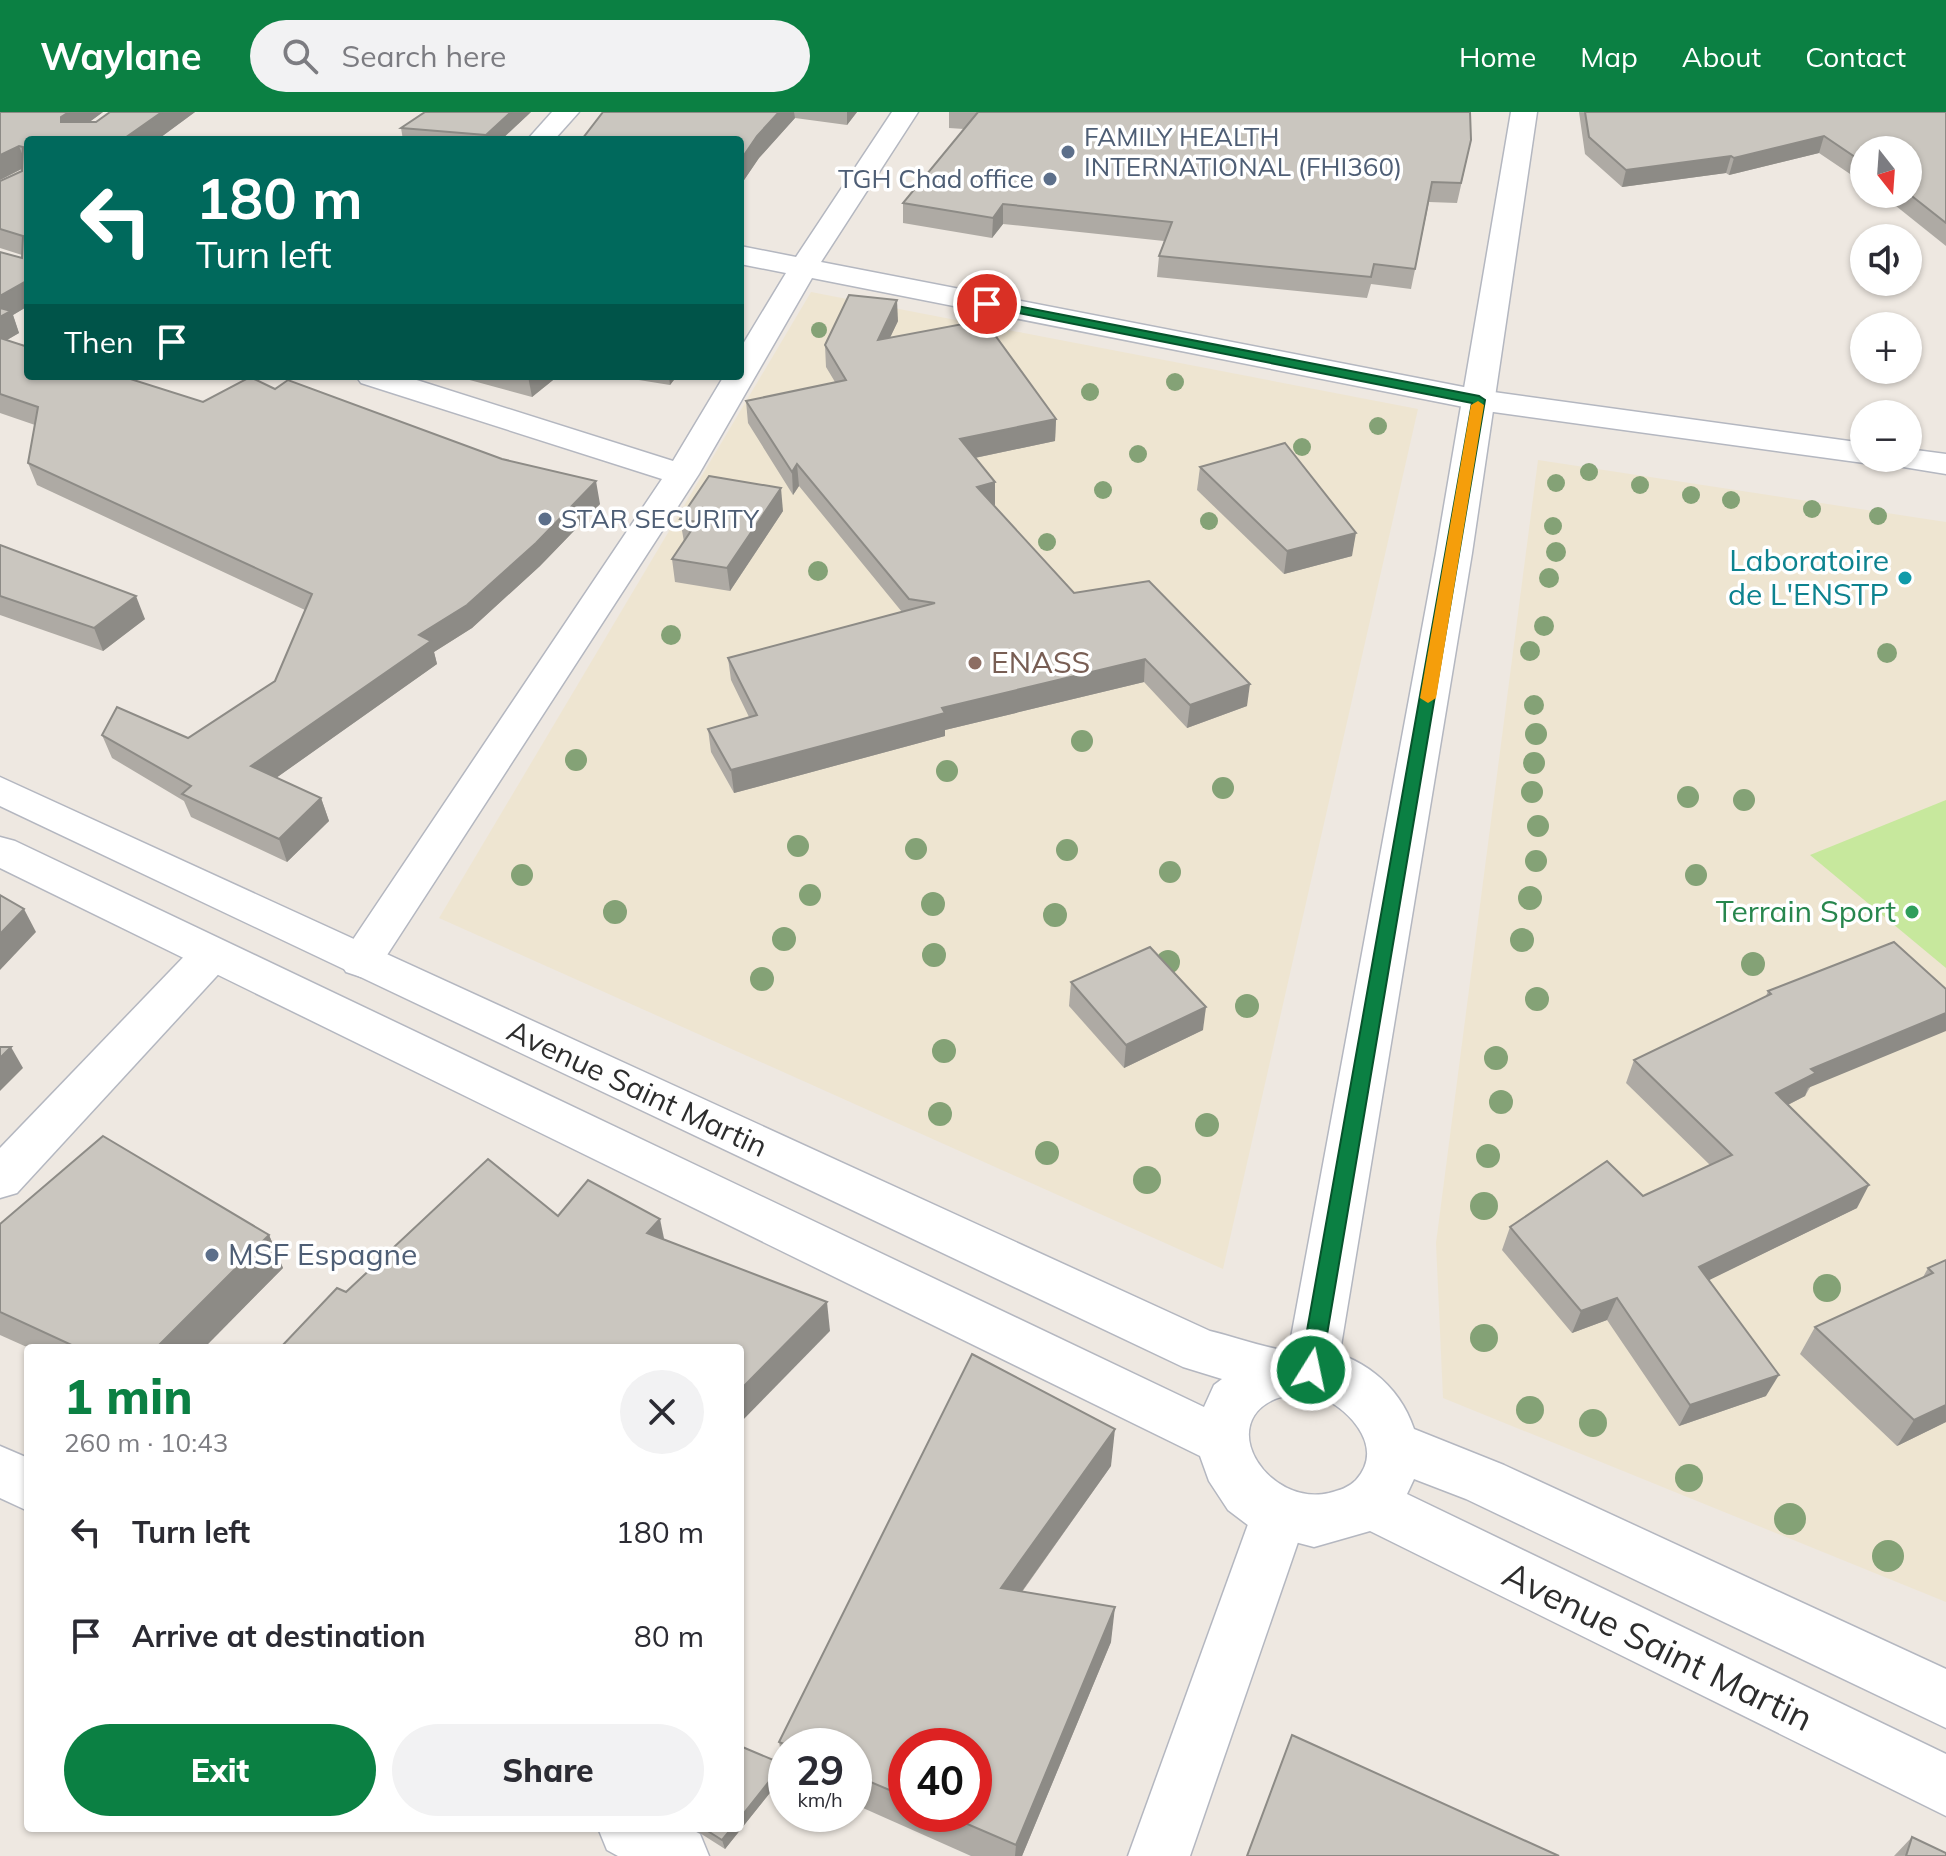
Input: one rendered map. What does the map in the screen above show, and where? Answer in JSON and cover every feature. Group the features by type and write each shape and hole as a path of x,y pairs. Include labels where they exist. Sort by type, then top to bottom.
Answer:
{"street":[{"path":"544,136 566,112"},
{"path":"744,369 803,268 905,112"},
{"path":"1296,1371 1479,400 1524,112"},
{"path":"744,256 1479,400 1850,451"},
{"path":"385,380 682,474"},
{"path":"361,961 682,474 738,380"},
{"path":"1922,461 1946,464"},
{"name":"Avenue Saint Martin","path":"0,790 1201,1351 1296,1371"},
{"name":"Avenue Saint Martin","path":"0,851 1220,1440"},
{"path":"0,1179 211,955"},
{"path":"1296,1371 1341,1379 1365,1395 1385,1421 1394,1446 1388,1483 1371,1504 1340,1519 1309,1522 1279,1516 1243,1491 1227,1468 1220,1440 1229,1406 1246,1386 1296,1371"},
{"path":"1394,1446 1485,1482 1946,1699"},
{"path":"0,1470 24,1484"},
{"name":"Avenue Saint Martin","path":"1371,1504 1946,1786"},
{"path":"1159,1856 1279,1516"},
{"path":"636,1832 678,1856"}],"shaded area":[{"name":"ENASS","path":"811,292 1418,409 1223,1269 439,918"},
{"path":"1538,460 1946,522 1946,1602 1443,1398 1436,1243"}],"green space":[{"name":"Terrain Sport","path":"1946,800 1946,968 1810,855"}],"building":[{"path":"0,112 69,112 61,117 61,122 96,122 110,112 162,112 128,136 24,136 24,282 0,296 0,252 22,258 23,236 0,229 0,181 22,171 23,147 0,155"},
{"path":"425,112 511,112 486,135 401,128"},
{"path":"603,112 779,112 744,155 744,136 585,136"},
{"path":"978,112 1470,112 1471,140 1461,183 1432,182 1415,269 1374,264 1371,277 1159,256 1172,222 1003,204 993,218 903,203"},
{"path":"1585,112 1946,112 1946,223 1922,204 1922,136 1850,136 1850,154 1824,136 1734,158 1626,170 1589,137"},
{"path":"849,295 897,300 878,340 984,320 1056,419 960,439 995,482 977,487 1074,593 1149,581 1250,684 1190,705 1145,659 942,708 945,713 731,770 708,729 757,715 728,658 935,603 909,599 797,464 792,472 746,401 846,380 825,345"},
{"path":"0,308 11,311 0,317"},
{"path":"0,338 24,346 24,380 134,380 203,402 244,380 256,380 275,389 288,380 502,459 596,481 536,543 467,605 419,635 431,641 251,766 321,798 279,839 182,794 191,786 102,735 117,707 188,738 275,681 312,594 28,463 38,407 0,394"},
{"path":"1285,443 1356,533 1287,551 1200,467"},
{"path":"709,476 781,488 727,568 672,559 697,522 680,519"},
{"path":"0,545 136,596 94,628 0,596"},
{"path":"0,895 24,909 0,934"},
{"path":"1894,942 1946,989 1946,1013 1811,1069 1816,1073 1776,1093 1869,1185 1699,1267 1779,1375 1690,1405 1617,1298 1581,1311 1510,1227 1607,1161 1643,1196 1732,1155 1634,1060 1771,994 1768,991"},
{"path":"1150,947 1206,1007 1126,1045 1071,982"},
{"path":"0,1047 11,1047 0,1058"},
{"path":"103,1136 269,1235 160,1344 69,1344 0,1312 0,1224"},
{"path":"488,1159 558,1216 588,1180 660,1219 647,1233 827,1302 744,1386 744,1344 284,1344 337,1288 346,1292"},
{"path":"1946,1260 1946,1405 1914,1420 1815,1327 1933,1273 1928,1268"},
{"path":"972,1354 1115,1429 1001,1588 1115,1607 1016,1845 986,1832 992,1832 992,1728 888,1728 888,1789 872,1783 872,1728 786,1728"},
{"path":"1292,1735 1559,1856 1247,1856"},
{"path":"744,1748 768,1758 768,1783 744,1813"},
{"path":"709,1832 729,1832 722,1840"},
{"path":"1912,1837 1946,1853 1946,1856 1906,1856"}],"slow traffic":[{"path":"1428,698 1478,405"}],"place":[{"name":"FAMILY HEALTH INTERNATIONAL (FHI360)","path":"1068,152"},
{"name":"TGH Chad office","path":"1050,179"},
{"name":"STAR SECURITY","path":"545,519"},
{"name":"Laboratoire de L'ENSTP","path":"1905,578"},
{"name":"ENASS","path":"975,663"},
{"name":"Terrain Sport","path":"1912,912"},
{"name":"MSF Espagne","path":"212,1255"}],"route":[{"path":"987,304 1479,400 1311,1370"}]}
